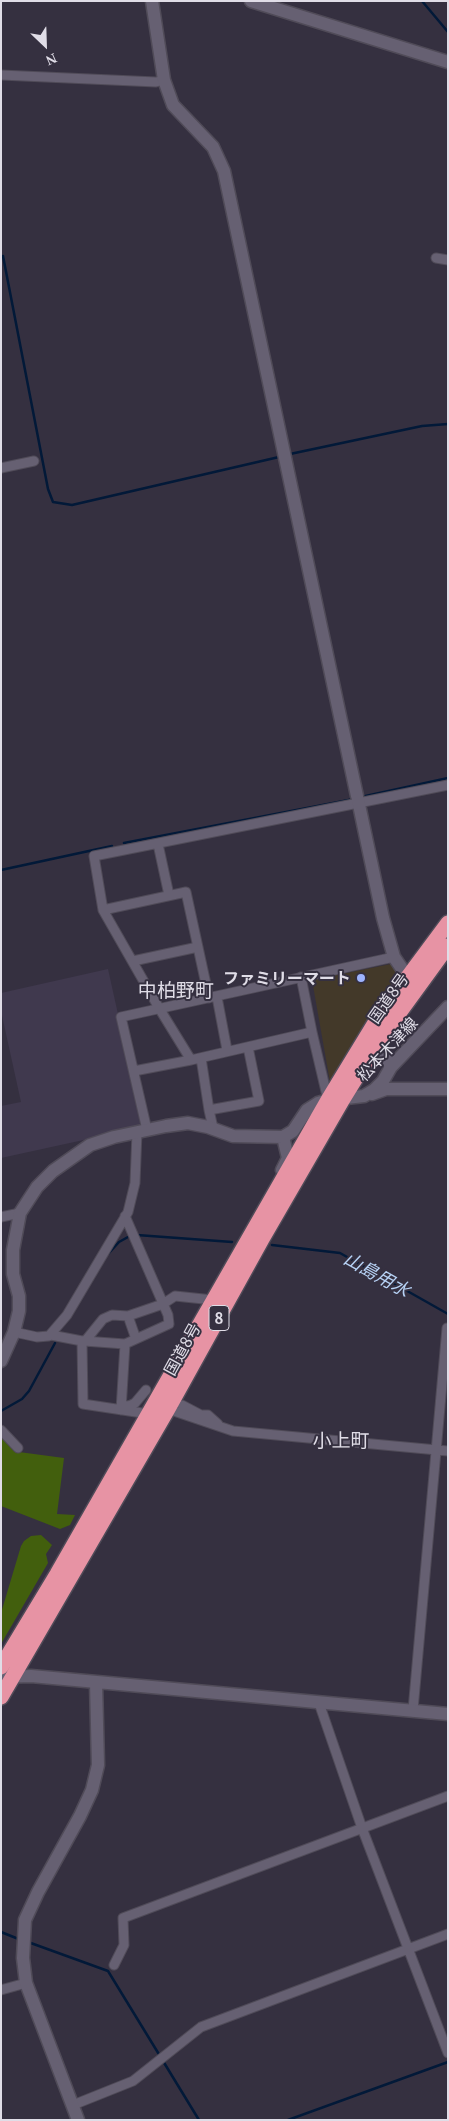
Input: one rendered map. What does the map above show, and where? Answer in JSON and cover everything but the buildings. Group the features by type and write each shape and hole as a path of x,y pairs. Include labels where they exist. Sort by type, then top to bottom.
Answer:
{"highway":[{"name":"国道8号","path":"1,1697 7,1677 175,1407 381,1013 448,924"},
{"name":"国道8号","path":"1,1667 256,1226 336,1100 448,946"}],"street":[{"path":"152,1 164,80 173,104 213,147 224,171 383,918 394,957 407,976"},
{"path":"251,1 448,62"},
{"path":"1,75 156,82 164,80"},
{"path":"436,258 448,260"},
{"path":"1,468 34,461"},
{"path":"212,1128 196,1059 159,1008 103,910 94,856 158,844 358,800 448,785"},
{"path":"158,844 169,895"},
{"path":"103,910 186,892 198,947 227,1050"},
{"path":"133,961 198,947"},
{"path":"51,1335 67,1315 128,1212 142,1131 134,1071 122,1017 394,957"},
{"path":"301,977 312,1032 336,1100"},
{"name":"松本木津線","path":"282,1137 293,1131 307,1110 336,1100 364,1096 383,1081 390,1067 448,1007"},
{"path":"134,1071 196,1059 227,1050 312,1032"},
{"path":"378,1042 390,1067"},
{"path":"209,1110 259,1101 248,1047"},
{"path":"364,1096 386,1089 448,1089"},
{"path":"1,1361 14,1332 19,1311 19,1296 13,1274 13,1250 20,1213 37,1187 53,1171 90,1146 114,1137 188,1123 212,1128 233,1136 282,1137 288,1158 261,1206 256,1226"},
{"path":"1,1217 20,1213"},
{"path":"14,1332 37,1337 51,1335 83,1341 125,1344 169,1324 168,1315 125,1216"},
{"path":"149,1414 121,1407 83,1404 83,1341 103,1319 112,1315 128,1316 163,1304 175,1296 213,1300"},
{"path":"128,1316 136,1339"},
{"path":"413,1710 447,1328"},
{"path":"121,1407 125,1344"},
{"path":"121,1407 135,1403 146,1390"},
{"path":"175,1407 233,1431 448,1451"},
{"path":"175,1407 201,1415 208,1415 221,1427"},
{"path":"1,1430 18,1448"},
{"path":"7,1677 31,1676 448,1714"},
{"path":"78,2120 26,1982 23,1949 26,1920 29,1913 92,1790 98,1765 96,1683"},
{"path":"319,1703 362,1828 448,2053"},
{"path":"114,1965 124,1945 122,1918 448,1796"},
{"path":"73,2105 133,2081 201,2027 448,1934"},
{"path":"1,1990 26,1982"}],"shaded area":[{"path":"391,964 400,977 330,1082 312,980"},
{"path":"108,969 143,1127 1,1158 1,1106 21,1102 1,1011 1,993"}],"green space":[{"path":"1,1435 19,1452 64,1458 57,1514 75,1515 70,1525 60,1529 1,1506"},
{"path":"41,1535 52,1545 46,1554 48,1563 1,1644 1,1613 21,1546 31,1536"}],"waterway":[{"path":"422,1 448,32"},
{"path":"3,256 48,489 53,502 72,505 279,457"},
{"path":"290,454 422,426 448,424"},
{"path":"361,797 448,778"},
{"path":"124,843 354,799"},
{"path":"1,870 112,846"},
{"name":"山島用水","path":"137,1235 232,1242"},
{"name":"山島用水","path":"108,1254 119,1242 128,1237"},
{"name":"山島用水","path":"272,1245 340,1253 448,1314"},
{"name":"山島用水","path":"1,1411 22,1399 29,1391 55,1343"},
{"path":"1,1932 21,1940"},
{"path":"28,1942 108,1971 160,2056"},
{"path":"163,2061 199,2120"},
{"path":"288,2120 448,2062"}],"place":[{"name":"ファミリーマート","path":"361,978"}],"district":[{"name":"中柏野町","path":"176,990"},
{"name":"小上町","path":"341,1440"}]}
